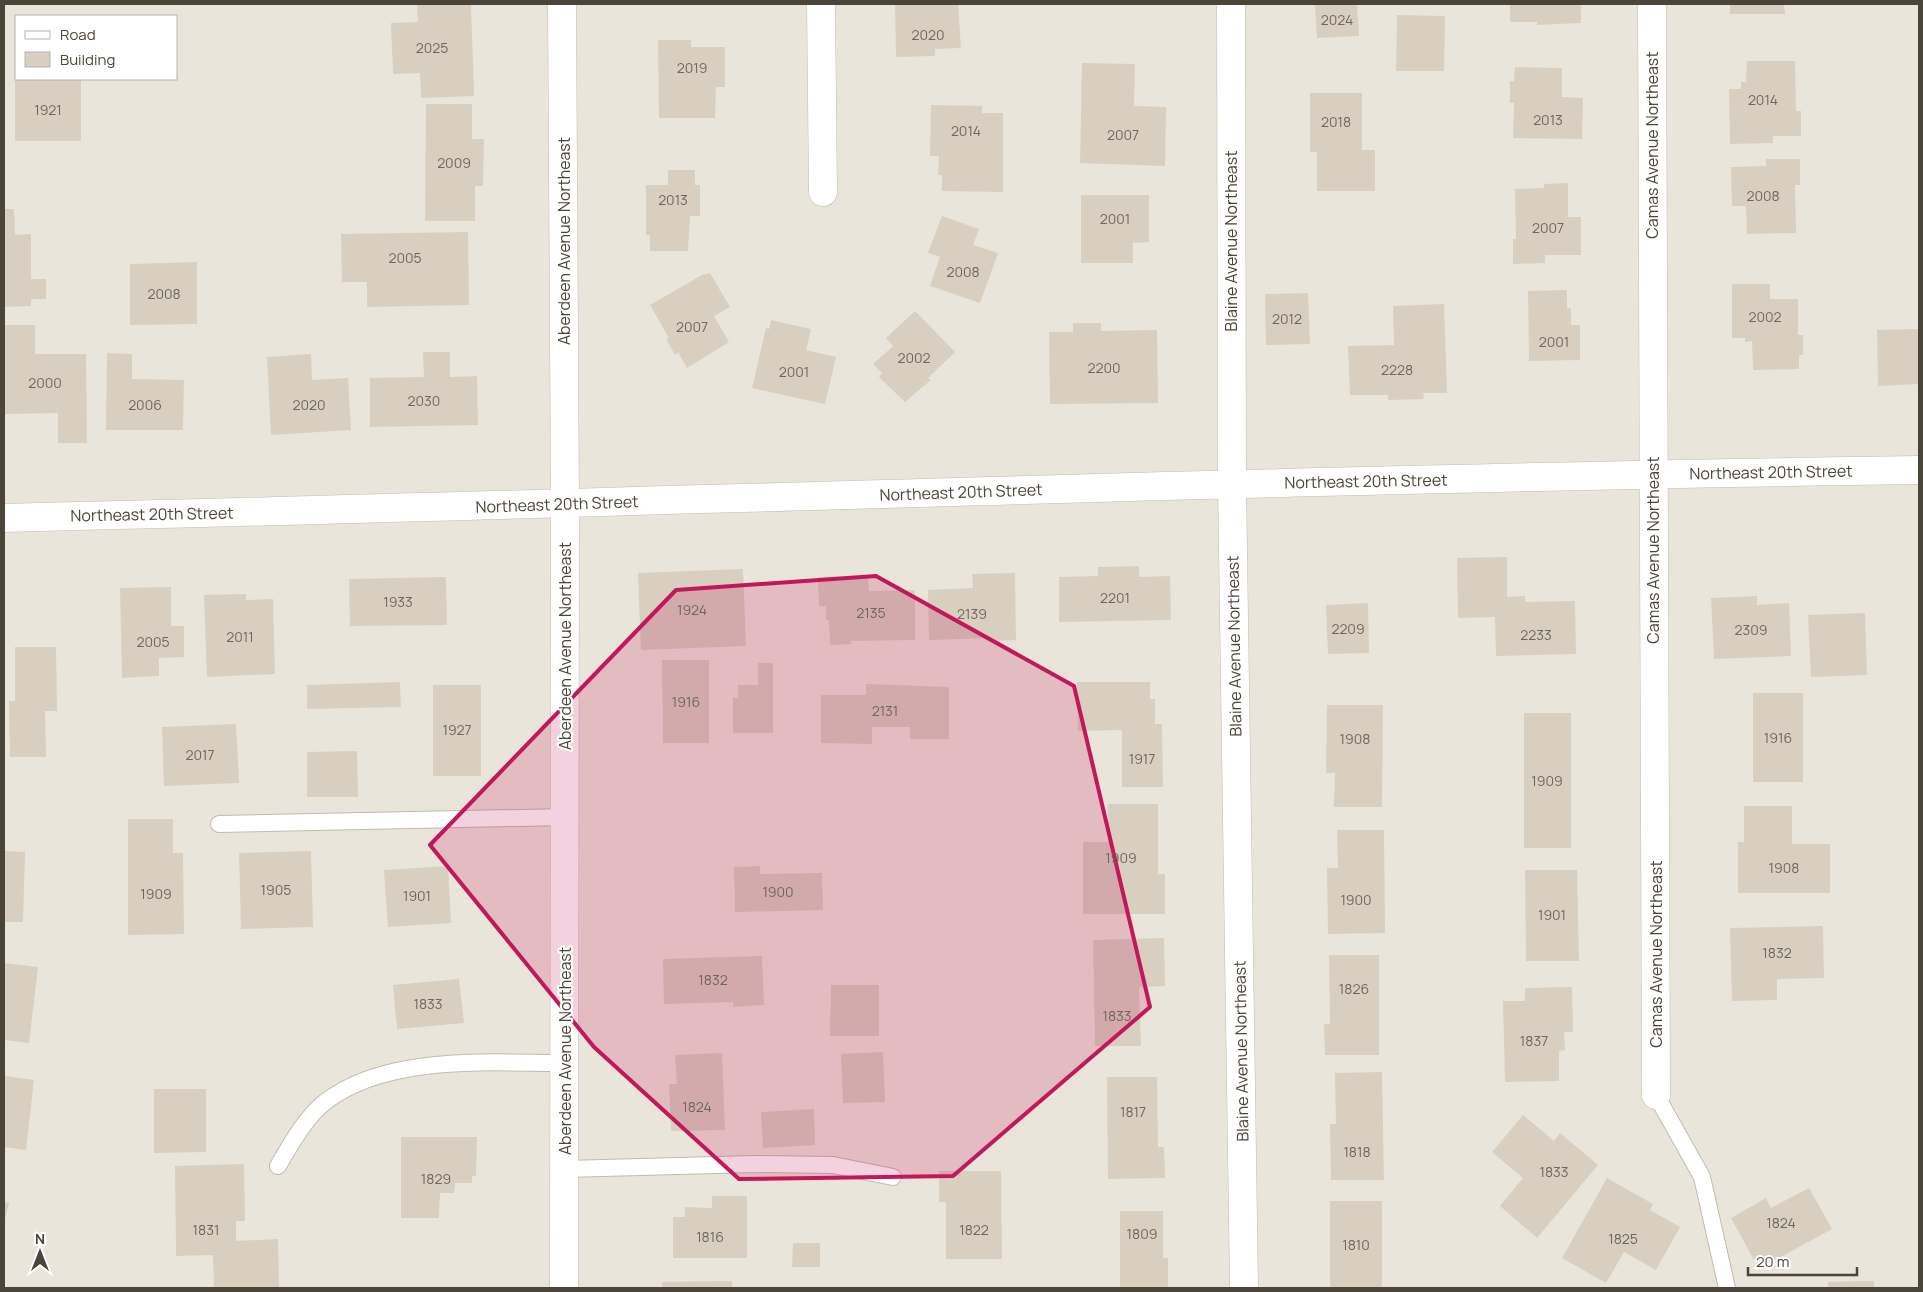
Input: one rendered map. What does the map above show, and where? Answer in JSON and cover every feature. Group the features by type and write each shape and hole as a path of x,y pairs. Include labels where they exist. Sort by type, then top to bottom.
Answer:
{"street":[{"name":"Aberdeen Avenue Northeast","path":"562,4 565,504 564,1288"},
{"path":"821,4 823,192"},
{"name":"Blaine Avenue Northeast","path":"1231,4 1232,484 1244,1288"},
{"name":"Camas Avenue Northeast","path":"1652,4 1656,1095"},
{"name":"Northeast 20th Street","path":"4,518 565,504 1232,484 1919,470"}],"lane":[{"path":"219,824 565,817"},
{"path":"278,1166 293,1140 323,1104 342,1090 363,1082 417,1068 466,1063 565,1063"},
{"path":"1656,1095 1702,1177 1727,1288"},
{"path":"565,1170 754,1164 833,1165 892,1177"}],"highlighted area":[{"path":"876,576 1074,686 1150,1007 953,1176 739,1179 594,1047 430,845 676,590"}],"shaded area":[{"path":"4,4 1919,4 1919,1288 4,1288"}],"building":[{"path":"417,4 471,4 474,96 421,98 420,73 393,74 391,23 418,22"},
{"path":"895,4 958,4 961,48 935,49 935,56 896,57"},
{"path":"1315,4 1357,4 1359,36 1317,38"},
{"path":"1510,4 1581,4 1581,23 1537,25 1537,22 1510,22"},
{"path":"1730,4 1784,4 1785,14 1730,14"},
{"path":"1397,15 1445,16 1444,71 1396,71"},
{"path":"658,40 691,40 691,47 725,47 725,87 716,87 715,118 659,118"},
{"path":"1747,61 1795,61 1796,111 1801,111 1801,136 1773,136 1773,143 1730,144 1729,89 1741,89 1741,82 1746,82"},
{"path":"1082,63 1135,64 1134,106 1166,107 1165,166 1080,163"},
{"path":"1515,67 1562,68 1562,97 1583,98 1582,139 1513,138 1514,103 1510,103 1510,81 1514,81"},
{"path":"15,80 81,80 81,141 15,141"},
{"path":"1310,93 1362,93 1362,150 1375,150 1375,191 1317,191 1317,152 1310,152"},
{"path":"426,104 472,104 472,139 484,139 483,186 475,186 475,221 425,221"},
{"path":"931,105 982,106 982,113 1003,113 1003,192 942,191 942,175 938,175 939,156 930,156"},
{"path":"1766,159 1800,159 1800,185 1795,185 1796,233 1747,234 1746,206 1732,206 1731,167 1766,166"},
{"path":"668,170 695,170 695,185 700,185 700,216 690,216 688,251 650,251 650,235 646,235 646,185 668,185"},
{"path":"1568,183 1568,217 1581,217 1581,255 1545,255 1545,263 1513,264 1513,239 1516,239 1515,189 1544,188 1544,184"},
{"path":"1081,195 1149,195 1149,242 1133,243 1133,263 1081,263"},
{"path":"4,209 14,209 15,235 31,234 31,279 46,279 46,299 31,299 31,306 4,307"},
{"path":"942,216 979,229 973,245 998,253 980,303 930,286 940,257 928,253"},
{"path":"468,232 469,305 367,307 367,282 342,282 341,234"},
{"path":"197,262 197,324 130,325 130,264"},
{"path":"710,273 730,307 714,316 729,342 687,368 678,352 675,355 666,339 669,338 650,305 702,275"},
{"path":"1732,284 1770,284 1770,299 1798,299 1798,335 1803,335 1803,355 1799,355 1799,369 1753,370 1752,341 1745,342 1745,338 1732,338"},
{"path":"1567,290 1567,308 1571,308 1571,325 1580,325 1580,360 1529,361 1528,291"},
{"path":"1308,293 1310,344 1266,345 1265,294"},
{"path":"1444,304 1447,393 1423,393 1424,399 1388,400 1388,395 1350,395 1348,346 1394,345 1393,306"},
{"path":"915,311 955,352 928,378 931,380 905,402 879,377 882,373 873,364 893,346 886,338"},
{"path":"771,320 811,329 806,350 836,357 825,404 752,388 766,328 769,329"},
{"path":"1073,323 1101,323 1101,331 1157,330 1158,403 1050,404 1049,332 1073,332"},
{"path":"4,325 35,325 35,354 86,354 87,443 58,443 58,413 4,414"},
{"path":"1919,329 1919,384 1878,386 1877,330"},
{"path":"423,352 450,352 450,377 477,376 478,425 370,427 370,378 424,377"},
{"path":"107,353 132,354 132,379 184,380 183,430 106,430"},
{"path":"311,354 312,380 348,378 351,430 271,435 267,357"},
{"path":"1507,557 1507,597 1525,596 1525,602 1575,601 1576,654 1496,656 1495,617 1458,618 1457,558"},
{"path":"1139,566 1139,577 1170,576 1171,620 1059,622 1059,577 1098,576 1098,567"},
{"path":"743,569 746,646 641,650 638,573"},
{"path":"1015,573 1016,640 993,641 993,638 929,640 928,590 973,588 972,574"},
{"path":"868,576 869,591 915,590 915,640 851,641 851,644 830,645 829,620 826,620 826,606 819,606 818,577"},
{"path":"446,577 447,625 350,626 349,579"},
{"path":"171,587 171,626 184,626 184,657 159,658 159,676 122,678 120,588"},
{"path":"246,594 246,600 273,599 275,674 207,677 204,595"},
{"path":"1757,596 1757,605 1789,603 1791,656 1714,659 1711,598"},
{"path":"1368,603 1369,653 1328,654 1326,605"},
{"path":"1865,613 1867,675 1811,677 1808,615"},
{"path":"15,647 56,647 57,711 45,711 46,757 10,757 9,701 15,701"},
{"path":"662,660 709,660 709,743 663,743"},
{"path":"758,663 773,663 773,733 733,733 733,698 738,698 738,685 758,685"},
{"path":"400,682 401,707 307,709 307,685"},
{"path":"1077,682 1150,682 1150,699 1155,699 1155,724 1162,724 1163,787 1122,787 1122,730 1078,731"},
{"path":"866,684 949,687 949,739 910,739 910,727 872,727 872,744 821,743 821,695 866,695"},
{"path":"433,685 481,685 481,776 433,776"},
{"path":"1753,693 1803,693 1803,782 1753,782"},
{"path":"1327,705 1383,705 1382,807 1334,807 1335,773 1326,773"},
{"path":"1524,713 1571,713 1571,848 1524,848"},
{"path":"236,724 239,783 164,786 162,727"},
{"path":"357,751 358,797 307,797 307,752"},
{"path":"1108,804 1158,804 1158,874 1165,874 1165,914 1083,914 1083,842 1108,842"},
{"path":"1744,806 1792,806 1792,844 1830,844 1830,893 1738,893 1738,842 1744,842"},
{"path":"128,819 173,819 173,853 183,853 184,934 128,935"},
{"path":"1337,830 1384,830 1385,933 1328,934 1327,868 1338,868"},
{"path":"4,851 25,852 23,922 4,922"},
{"path":"311,851 313,927 241,929 239,853"},
{"path":"448,866 451,923 388,927 384,870"},
{"path":"760,866 760,874 822,873 823,910 735,912 734,867"},
{"path":"1525,870 1577,870 1579,961 1526,961"},
{"path":"1823,926 1824,978 1777,979 1777,1000 1732,1001 1730,928"},
{"path":"1164,938 1165,986 1139,987 1141,1046 1095,1046 1093,940"},
{"path":"1329,955 1379,955 1379,1055 1325,1055 1324,1024 1330,1024"},
{"path":"762,956 764,1005 733,1007 733,1002 664,1004 663,959"},
{"path":"4,963 38,967 29,1043 4,1040"},
{"path":"459,979 464,1023 397,1029 393,985"},
{"path":"831,985 879,985 879,1036 830,1036"},
{"path":"1572,987 1573,1032 1564,1032 1565,1050 1559,1051 1559,1081 1505,1082 1503,1001 1525,1001 1525,988"},
{"path":"883,1052 885,1102 843,1103 841,1054"},
{"path":"722,1053 725,1130 671,1131 669,1084 677,1084 675,1055"},
{"path":"1382,1072 1384,1180 1331,1180 1330,1124 1336,1124 1335,1073"},
{"path":"4,1076 34,1080 26,1150 4,1147"},
{"path":"1107,1077 1157,1077 1158,1147 1164,1147 1165,1178 1108,1179"},
{"path":"154,1089 206,1089 206,1152 154,1153"},
{"path":"814,1109 815,1145 763,1148 761,1112"},
{"path":"1523,1115 1554,1141 1560,1133 1598,1165 1537,1238 1500,1206 1523,1178 1492,1152"},
{"path":"401,1137 477,1137 476,1176 472,1176 472,1183 455,1183 454,1193 440,1193 439,1218 401,1218"},
{"path":"244,1164 245,1221 236,1221 236,1241 278,1239 279,1288 214,1288 213,1255 176,1256 175,1166"},
{"path":"939,1171 1001,1171 1002,1259 946,1259 946,1202 939,1202"},
{"path":"1607,1178 1653,1204 1650,1210 1680,1227 1656,1270 1624,1252 1606,1283 1562,1258"},
{"path":"1809,1188 1832,1229 1759,1269 1731,1218 1766,1198 1771,1208"},
{"path":"712,1196 747,1196 747,1258 673,1258 673,1217 685,1217 685,1207 712,1208"},
{"path":"1330,1201 1382,1201 1382,1288 1330,1288"},
{"path":"4,1202 9,1203 4,1222"},
{"path":"1120,1211 1163,1211 1163,1258 1168,1258 1168,1288 1120,1288"},
{"path":"793,1243 820,1243 820,1267 792,1267"},
{"path":"732,1281 732,1288 662,1288 662,1282"},
{"path":"1874,1281 1874,1288 1828,1288 1828,1282"}]}
